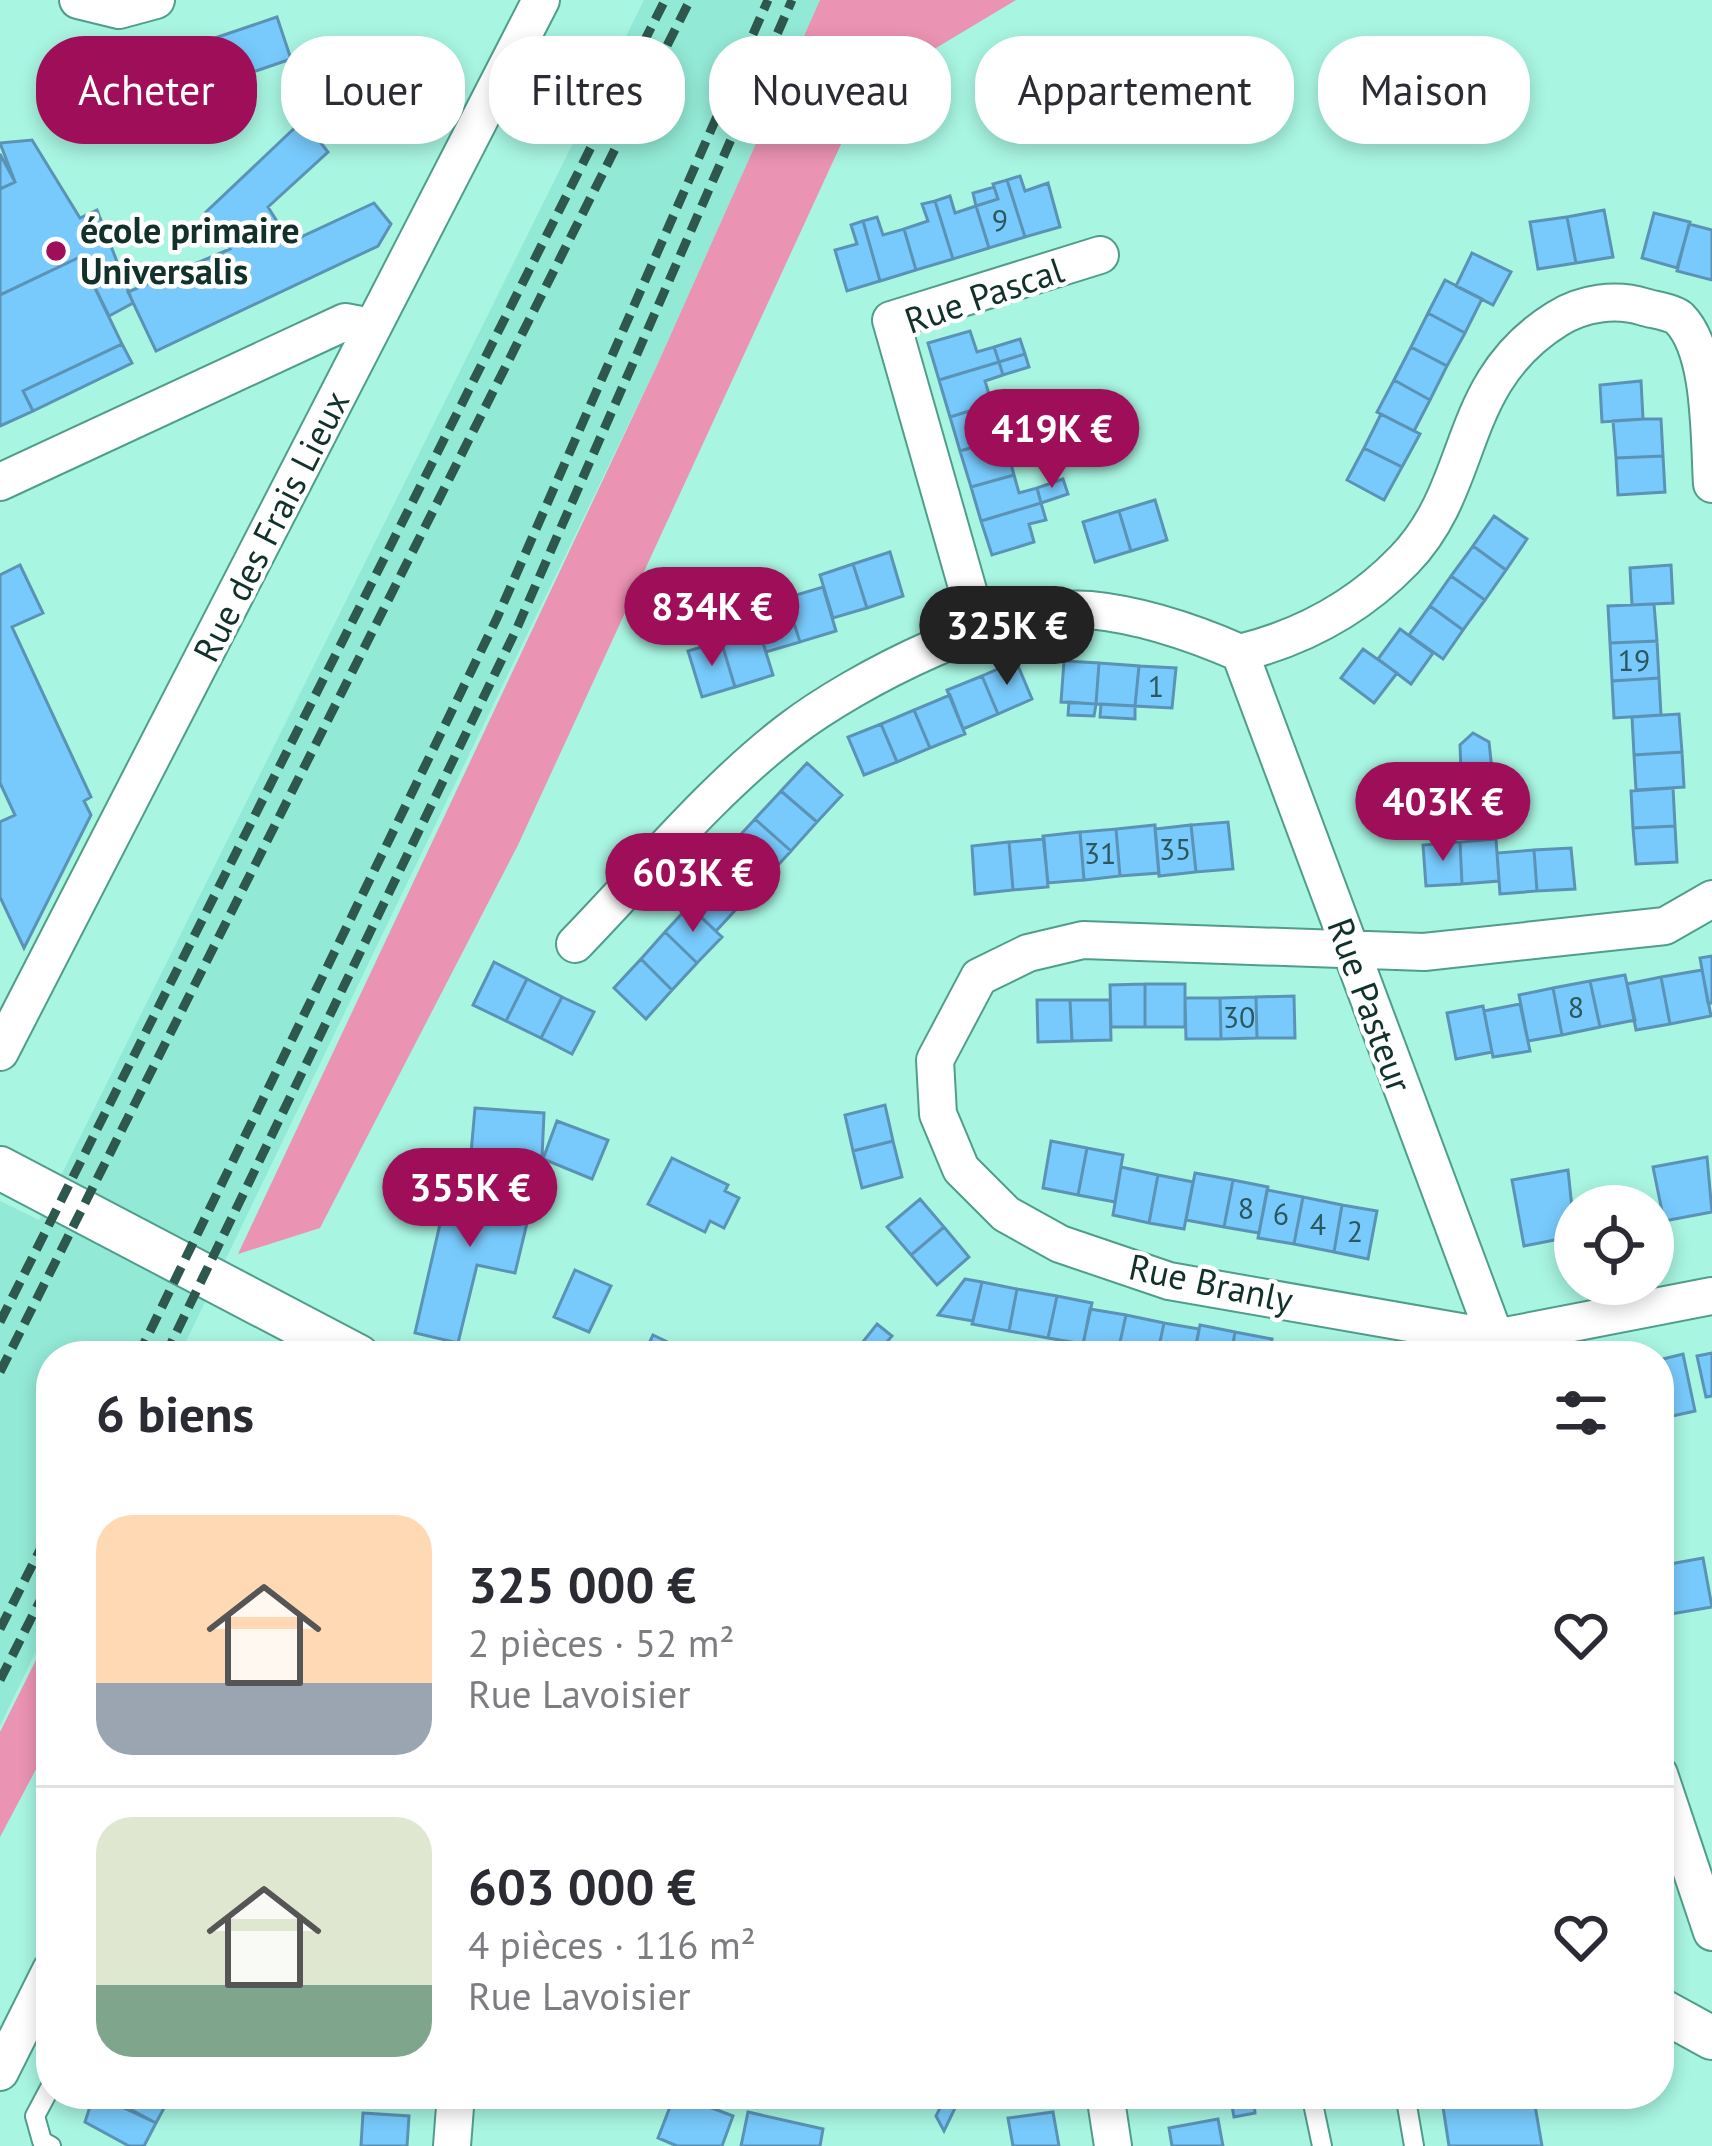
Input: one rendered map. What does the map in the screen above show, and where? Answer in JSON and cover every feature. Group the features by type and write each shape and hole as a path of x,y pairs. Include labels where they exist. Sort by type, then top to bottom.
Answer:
{"street":[{"path":"78,0 119,10 157,0"},
{"name":"Rue des Frais Lieux","path":"0,1052 541,0"},
{"name":"Rue Pascal","path":"979,629 891,320 1100,255"},
{"path":"575,944 790,730 925,652 1029,613 1089,610 1184,629 1240,652 1284,642 1357,604 1408,556 1442,499 1487,385 1523,340 1572,309 1625,301 1678,317 1705,357 1712,484"},
{"path":"0,482 345,322 371,327"},
{"name":"Rue Pasteur","path":"1240,652 1496,1341"},
{"name":"Rue Branly","path":"1468,1341 1169,1281 1060,1244 1006,1214 961,1169 938,1114 935,1060 979,977 1028,952 1083,940 1424,952 1665,926 1712,899"},
{"path":"1,1167 331,1341"},
{"path":"1523,1341 1712,1296"},
{"path":"1674,1819 1712,1932"},
{"path":"0,2072 36,2000"},
{"path":"1674,2017 1712,2038"},
{"path":"457,2109 459,2144"},
{"path":"1107,2109 1113,2146"}],"lane":[{"path":"39,2109 35,2116 42,2141 51,2146"},
{"path":"1314,2109 1322,2146"},
{"path":"1408,2109 1414,2146"}],"shaded area":[{"path":"644,0 820,0 804,36 709,36 709,144 756,144 659,361 186,1341 36,1341 36,1651 0,1726 0,1201 39,1220 573,144 685,144 685,36 626,36"},
{"path":"820,0 1016,0 951,39 804,36"},
{"path":"756,144 841,144 518,845 320,1228 238,1254 659,361"},
{"path":"36,1660 36,1769 0,1837 0,1732"}],"building":[{"path":"277,17 283,36 281,62 257,71 257,36 221,36"},
{"path":"32,140 80,218 97,210 133,303 109,316 80,257 0,295 0,189 15,182 0,143"},
{"path":"281,141 322,144 328,152 268,207 290,242 374,203 391,224 378,246 156,351 128,292 230,249 206,212"},
{"path":"0,154 15,182 0,189"},
{"path":"1020,176 1025,191 1048,183 1060,227 1025,237 1007,180"},
{"path":"1007,180 1025,237 989,248 976,206 998,199 993,184"},
{"path":"994,187 998,199 976,206 973,193"},
{"path":"950,196 955,213 976,206 989,248 953,259 935,201"},
{"path":"935,201 953,259 916,270 904,229 928,221 922,204"},
{"path":"1604,210 1613,257 1576,263 1567,217"},
{"path":"1654,213 1690,222 1677,268 1642,258"},
{"path":"877,217 883,235 904,229 916,270 880,281 863,221"},
{"path":"1567,217 1576,263 1538,269 1530,222"},
{"path":"863,221 880,281 847,291 835,250 857,244 851,225"},
{"path":"1689,224 1712,230 1712,280 1677,271"},
{"path":"1472,253 1511,272 1493,305 1456,286"},
{"path":"80,257 122,344 23,391 33,411 0,426 0,295"},
{"path":"1445,280 1482,299 1465,333 1428,313"},
{"path":"1428,313 1465,333 1447,366 1411,347"},
{"path":"970,331 977,352 994,347 999,362 939,380 928,343"},
{"path":"1020,339 1025,354 999,362 994,347"},
{"path":"122,344 132,363 33,411 23,391"},
{"path":"1411,347 1447,366 1430,400 1394,380"},
{"path":"1025,354 1029,367 1003,375 999,362"},
{"path":"999,362 1003,375 985,381 992,404 950,417 939,380"},
{"path":"1394,380 1430,400 1414,431 1377,412"},
{"path":"1641,381 1643,419 1602,422 1600,385"},
{"path":"992,404 998,423 1016,418 1020,433 960,451 950,417"},
{"path":"1381,414 1420,434 1402,467 1364,448"},
{"path":"1661,419 1663,456 1616,458 1613,421"},
{"path":"1020,433 1024,445 1007,450 1014,475 971,487 960,451"},
{"path":"1364,448 1402,467 1384,500 1347,480"},
{"path":"1663,456 1665,492 1618,495 1616,458"},
{"path":"1014,475 1019,493 1037,488 1041,503 981,521 971,487"},
{"path":"1063,479 1068,494 1041,503 1037,488"},
{"path":"1155,500 1167,540 1131,551 1119,511"},
{"path":"1041,503 1046,520 1029,524 1034,542 992,555 981,521"},
{"path":"1119,511 1131,551 1095,562 1083,522"},
{"path":"1494,516 1527,539 1506,570 1473,546"},
{"path":"1473,546 1506,570 1485,600 1451,576"},
{"path":"890,552 903,596 867,608 853,564"},
{"path":"853,564 867,608 833,618 820,575"},
{"path":"20,565 43,613 12,627 91,797 84,801 91,815 24,948 0,897 0,822 15,815 0,783 0,575"},
{"path":"1671,565 1673,603 1632,605 1630,568"},
{"path":"1451,576 1485,600 1463,630 1430,606"},
{"path":"823,587 836,631 800,642 786,598"},
{"path":"786,598 800,642 766,652 752,608"},
{"path":"1654,604 1657,641 1610,643 1608,606"},
{"path":"1430,606 1463,630 1443,659 1409,635"},
{"path":"1400,629 1433,653 1411,684 1378,659"},
{"path":"759,630 773,675 735,687 721,641"},
{"path":"721,641 735,687 702,697 688,651"},
{"path":"1657,641 1659,678 1612,681 1610,643"},
{"path":"1363,649 1397,673 1374,703 1341,678"},
{"path":"1016,661 1032,699 998,714 982,676"},
{"path":"1064,661 1099,663 1096,704 1061,702"},
{"path":"1099,663 1139,666 1135,706 1096,704"},
{"path":"1139,666 1176,668 1172,708 1135,706"},
{"path":"982,676 998,714 963,729 947,690"},
{"path":"1659,678 1661,715 1614,718 1612,681"},
{"path":"950,695 965,734 930,748 914,710"},
{"path":"1069,702 1096,704 1094,716 1068,715"},
{"path":"1101,704 1135,706 1135,719 1100,717"},
{"path":"914,710 930,748 897,762 881,724"},
{"path":"1679,714 1682,752 1634,755 1632,717"},
{"path":"881,724 897,762 864,775 848,737"},
{"path":"1473,733 1489,742 1492,770 1461,771 1460,745"},
{"path":"1682,752 1684,787 1636,790 1634,755"},
{"path":"807,763 842,795 817,822 781,791"},
{"path":"1673,788 1675,826 1633,828 1631,791"},
{"path":"781,791 817,822 791,851 755,819"},
{"path":"755,819 791,851 767,877 731,845"},
{"path":"1228,822 1233,869 1196,872 1191,825"},
{"path":"1155,825 1159,873 1120,876 1116,829"},
{"path":"1191,825 1196,872 1159,876 1155,829"},
{"path":"1675,826 1677,862 1636,864 1633,828"},
{"path":"1116,829 1120,876 1084,880 1080,832"},
{"path":"1080,832 1084,880 1048,883 1043,836"},
{"path":"1044,839 1048,887 1013,890 1009,842"},
{"path":"1496,839 1499,881 1462,884 1460,842"},
{"path":"1009,842 1013,890 975,894 972,846"},
{"path":"1460,842 1462,884 1426,886 1423,845"},
{"path":"731,845 767,877 741,904 705,872"},
{"path":"1571,848 1575,889 1537,891 1534,850"},
{"path":"1534,850 1537,891 1500,894 1497,853"},
{"path":"705,872 741,904 716,931 681,898"},
{"path":"689,906 722,937 697,963 665,932"},
{"path":"665,932 697,963 672,990 641,959"},
{"path":"1712,956 1712,1003 1708,1003 1700,958"},
{"path":"641,959 672,990 646,1019 614,988"},
{"path":"494,962 527,979 506,1021 473,1005"},
{"path":"1702,970 1711,1016 1670,1024 1661,977"},
{"path":"1625,975 1635,1020 1600,1027 1590,981"},
{"path":"1661,977 1670,1024 1636,1030 1627,984"},
{"path":"527,979 562,997 541,1038 506,1021"},
{"path":"1590,981 1600,1027 1562,1035 1553,988"},
{"path":"1145,984 1145,1027 1111,1027 1110,985"},
{"path":"1145,984 1185,984 1185,1027 1145,1027"},
{"path":"1553,988 1562,1035 1528,1041 1519,995"},
{"path":"1294,996 1295,1038 1257,1038 1256,997"},
{"path":"562,997 594,1012 572,1054 541,1038"},
{"path":"1256,997 1257,1038 1221,1039 1220,998"},
{"path":"1185,998 1220,998 1221,1039 1186,1039"},
{"path":"1037,1000 1070,1000 1072,1041 1038,1042"},
{"path":"1070,1000 1110,1000 1111,1040 1072,1041"},
{"path":"1520,1004 1530,1051 1493,1057 1484,1011"},
{"path":"1483,1006 1492,1052 1456,1059 1447,1013"},
{"path":"885,1105 893,1141 853,1151 845,1115"},
{"path":"475,1108 544,1113 542,1158 471,1153"},
{"path":"557,1121 608,1140 592,1179 543,1159"},
{"path":"893,1141 902,1177 862,1188 853,1151"},
{"path":"1051,1141 1087,1148 1078,1195 1043,1188"},
{"path":"1087,1148 1123,1155 1115,1202 1078,1195"},
{"path":"1707,1157 1712,1212 1674,1219 1674,1185 1657,1185 1653,1167"},
{"path":"672,1158 728,1185 725,1191 739,1198 724,1228 710,1221 705,1232 648,1204"},
{"path":"1121,1167 1158,1175 1149,1223 1113,1215"},
{"path":"1568,1170 1570,1185 1554,1185 1554,1240 1524,1246 1512,1180"},
{"path":"1195,1173 1233,1180 1224,1227 1186,1220"},
{"path":"1158,1175 1193,1182 1184,1229 1149,1223"},
{"path":"451,1176 534,1194 515,1273 477,1265 458,1341 415,1333"},
{"path":"1233,1180 1268,1187 1259,1233 1224,1227"},
{"path":"1267,1190 1303,1197 1294,1244 1258,1238"},
{"path":"1303,1197 1342,1205 1334,1252 1294,1244"},
{"path":"920,1199 944,1227 911,1255 887,1227"},
{"path":"1342,1205 1377,1211 1368,1259 1334,1252"},
{"path":"944,1227 969,1257 937,1285 911,1255"},
{"path":"575,1270 611,1286 589,1332 554,1317"},
{"path":"965,1279 982,1282 973,1321 938,1315"},
{"path":"982,1282 1017,1289 1009,1331 972,1324"},
{"path":"1017,1289 1057,1296 1048,1338 1009,1331"},
{"path":"1057,1296 1092,1303 1084,1341 1048,1338"},
{"path":"1090,1309 1126,1315 1120,1341 1084,1341"},
{"path":"1126,1315 1164,1323 1160,1341 1120,1341"},
{"path":"1164,1323 1199,1329 1197,1341 1160,1341"},
{"path":"877,1324 892,1336 888,1341 864,1341"},
{"path":"1200,1325 1235,1332 1234,1341 1197,1341"},
{"path":"1235,1332 1272,1339 1272,1341 1234,1341"},
{"path":"1712,1353 1712,1396 1706,1397 1697,1356"},
{"path":"1683,1354 1695,1411 1674,1416 1674,1356"},
{"path":"1703,1558 1712,1607 1674,1613 1674,1563"},
{"path":"89,2109 126,2109 156,2123 144,2146 129,2146 85,2122"},
{"path":"130,2109 164,2109 156,2123"},
{"path":"669,2109 715,2109 733,2116 722,2146 677,2146 658,2138"},
{"path":"940,2109 955,2109 944,2131 936,2116"},
{"path":"1233,2109 1255,2109 1255,2113 1234,2117"},
{"path":"1443,2109 1536,2109 1542,2146 1449,2146"},
{"path":"748,2112 823,2129 820,2146 741,2146"},
{"path":"1053,2112 1059,2146 1013,2146 1008,2118"},
{"path":"363,2113 409,2116 407,2146 361,2146"},
{"path":"1218,2119 1223,2146 1172,2146 1169,2128"}],"railway":[{"path":"0,1322 665,0"},
{"path":"0,1372 690,0"},
{"path":"145,1341 497,618 768,0"},
{"path":"172,1341 517,628 792,0"},
{"path":"0,1629 36,1558"},
{"path":"0,1680 36,1609"}],"place":[{"name":"école primaire Universalis","path":"56,251"}]}
